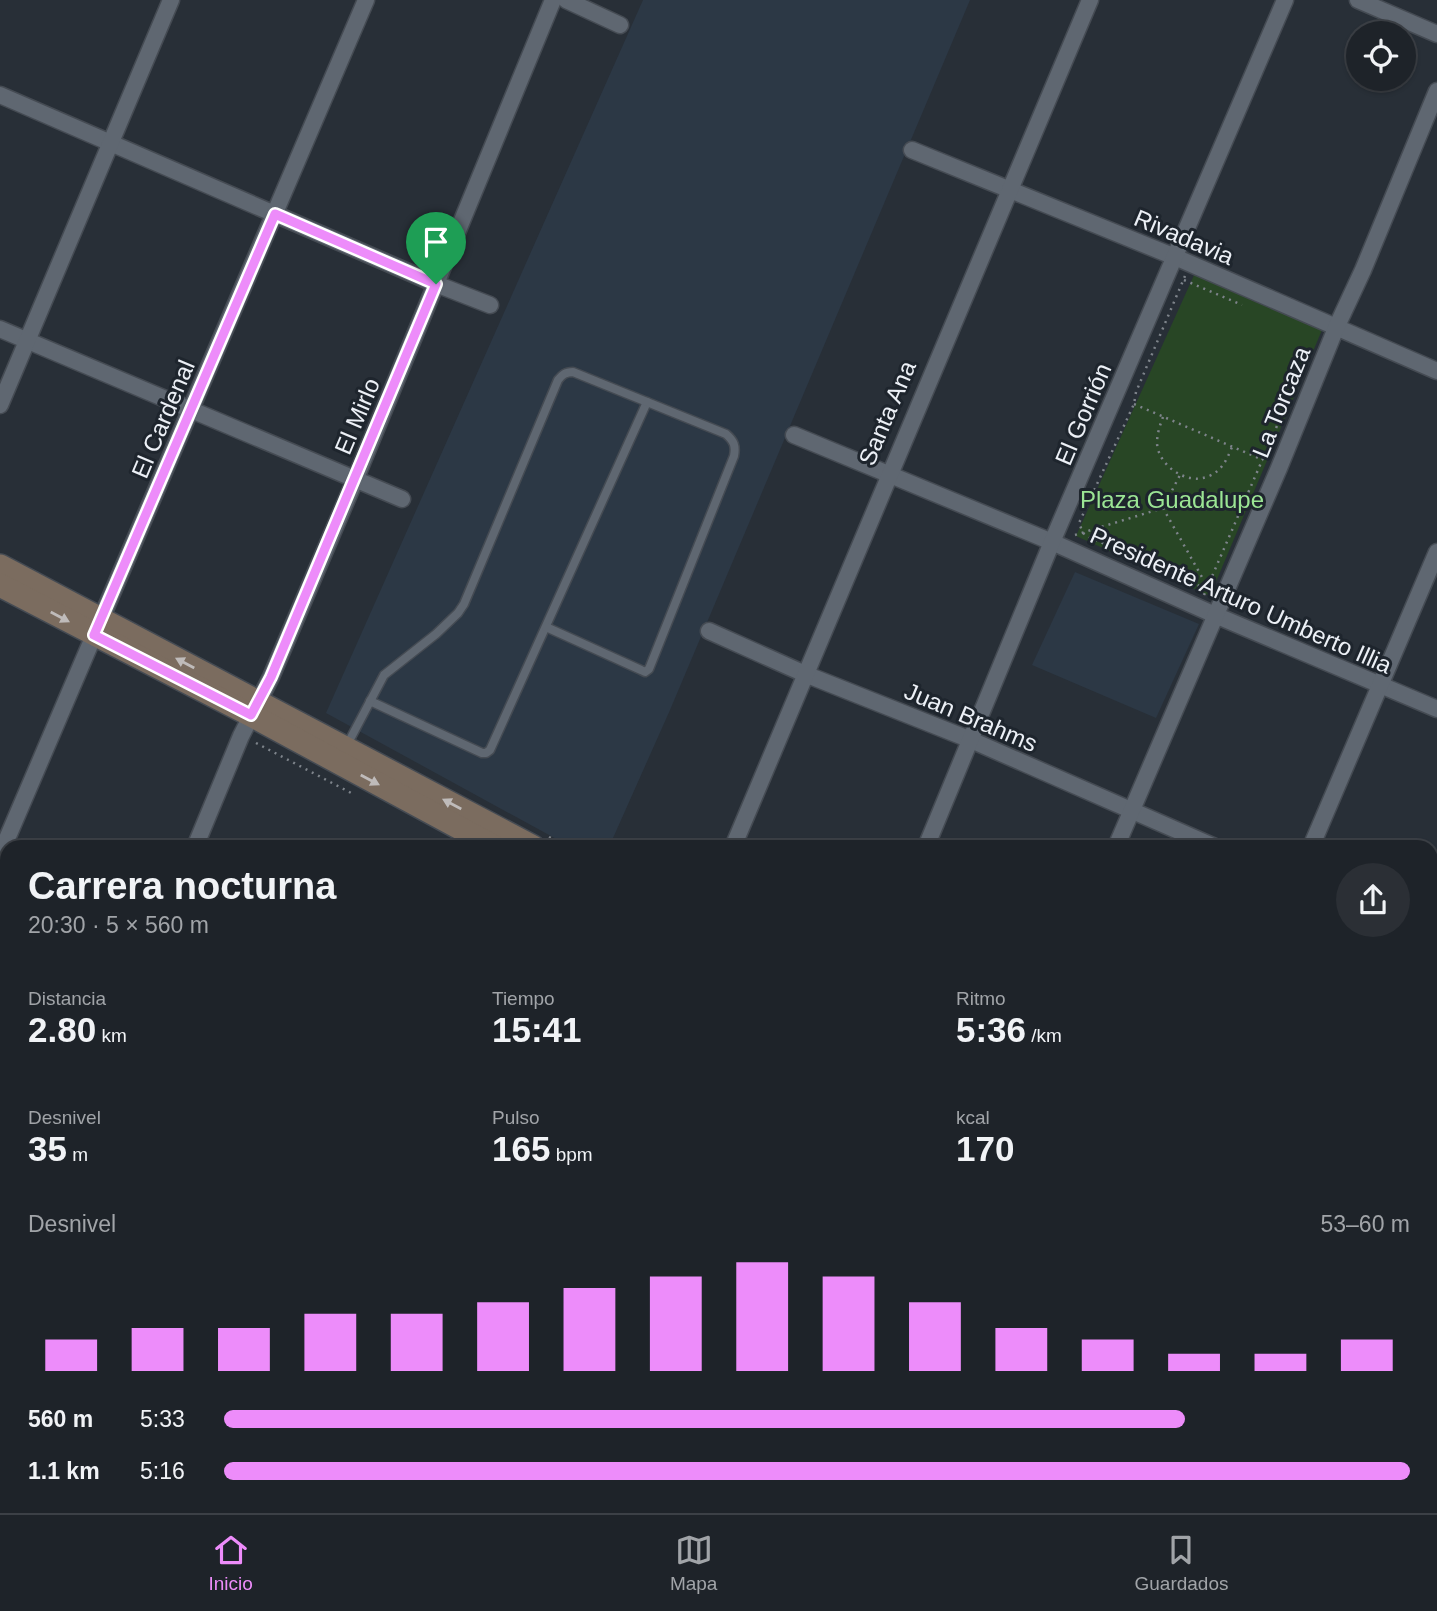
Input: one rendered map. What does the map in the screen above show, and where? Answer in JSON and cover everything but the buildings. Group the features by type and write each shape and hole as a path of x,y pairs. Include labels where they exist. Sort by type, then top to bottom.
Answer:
{"main road":[{"path":"0,566 98,626 342,755 480,837"},
{"path":"0,585 98,626"}],"street":[{"path":"0,405 171,0"},
{"name":"El Cardenal","path":"6,840 366,0"},
{"name":"El Mirlo","path":"198,840 355,480 553,0"},
{"path":"566,0 620,25"},
{"name":"Santa Ana","path":"736,840 1090,0"},
{"name":"El Gorrión","path":"929,840 1052,542 1286,0"},
{"path":"1358,0 1437,34"},
{"name":"La Torcaza","path":"1119,840 1437,91"},
{"path":"0,96 436,284 491,305"},
{"name":"Rivadavia","path":"912,150 1175,257 1437,371"},
{"path":"0,329 402,499"},
{"name":"Presidente Arturo Umberto Illia","path":"794,435 1052,542 1215,615 1437,709"},
{"path":"1314,840 1437,552"},
{"name":"Juan Brahms","path":"709,631 805,674 971,740 1200,840"}],"lane":[{"path":"342,755 384,676 436,634 464,604 561,376 566,372 573,372 726,434 733,440 734,456 649,669 641,670 546,627"},
{"path":"370,701 482,753 490,750 647,402"}],"path":[{"path":"1191,264 1136,392 1134,404 1079,523 1083,533 1089,537 1207,588"},
{"path":"1199,608 1289,398"},
{"path":"1134,404 1279,468"},
{"path":"1163,417 1157,445 1166,465 1180,475 1191,478 1209,477 1226,461 1232,447"},
{"path":"1052,542 1163,508 1180,475"},
{"path":"1163,508 1207,588"}],"shaded area":[{"path":"643,0 970,0 670,710 612,840 558,840 326,713"},
{"path":"1075,572 1199,624 1156,718 1032,665"}],"green space":[{"name":"Plaza Guadalupe","path":"1195,273 1322,330 1210,596 1076,536"}],"route":[{"path":"275,214 436,284 271,677 251,715 94,635 275,214"}]}
